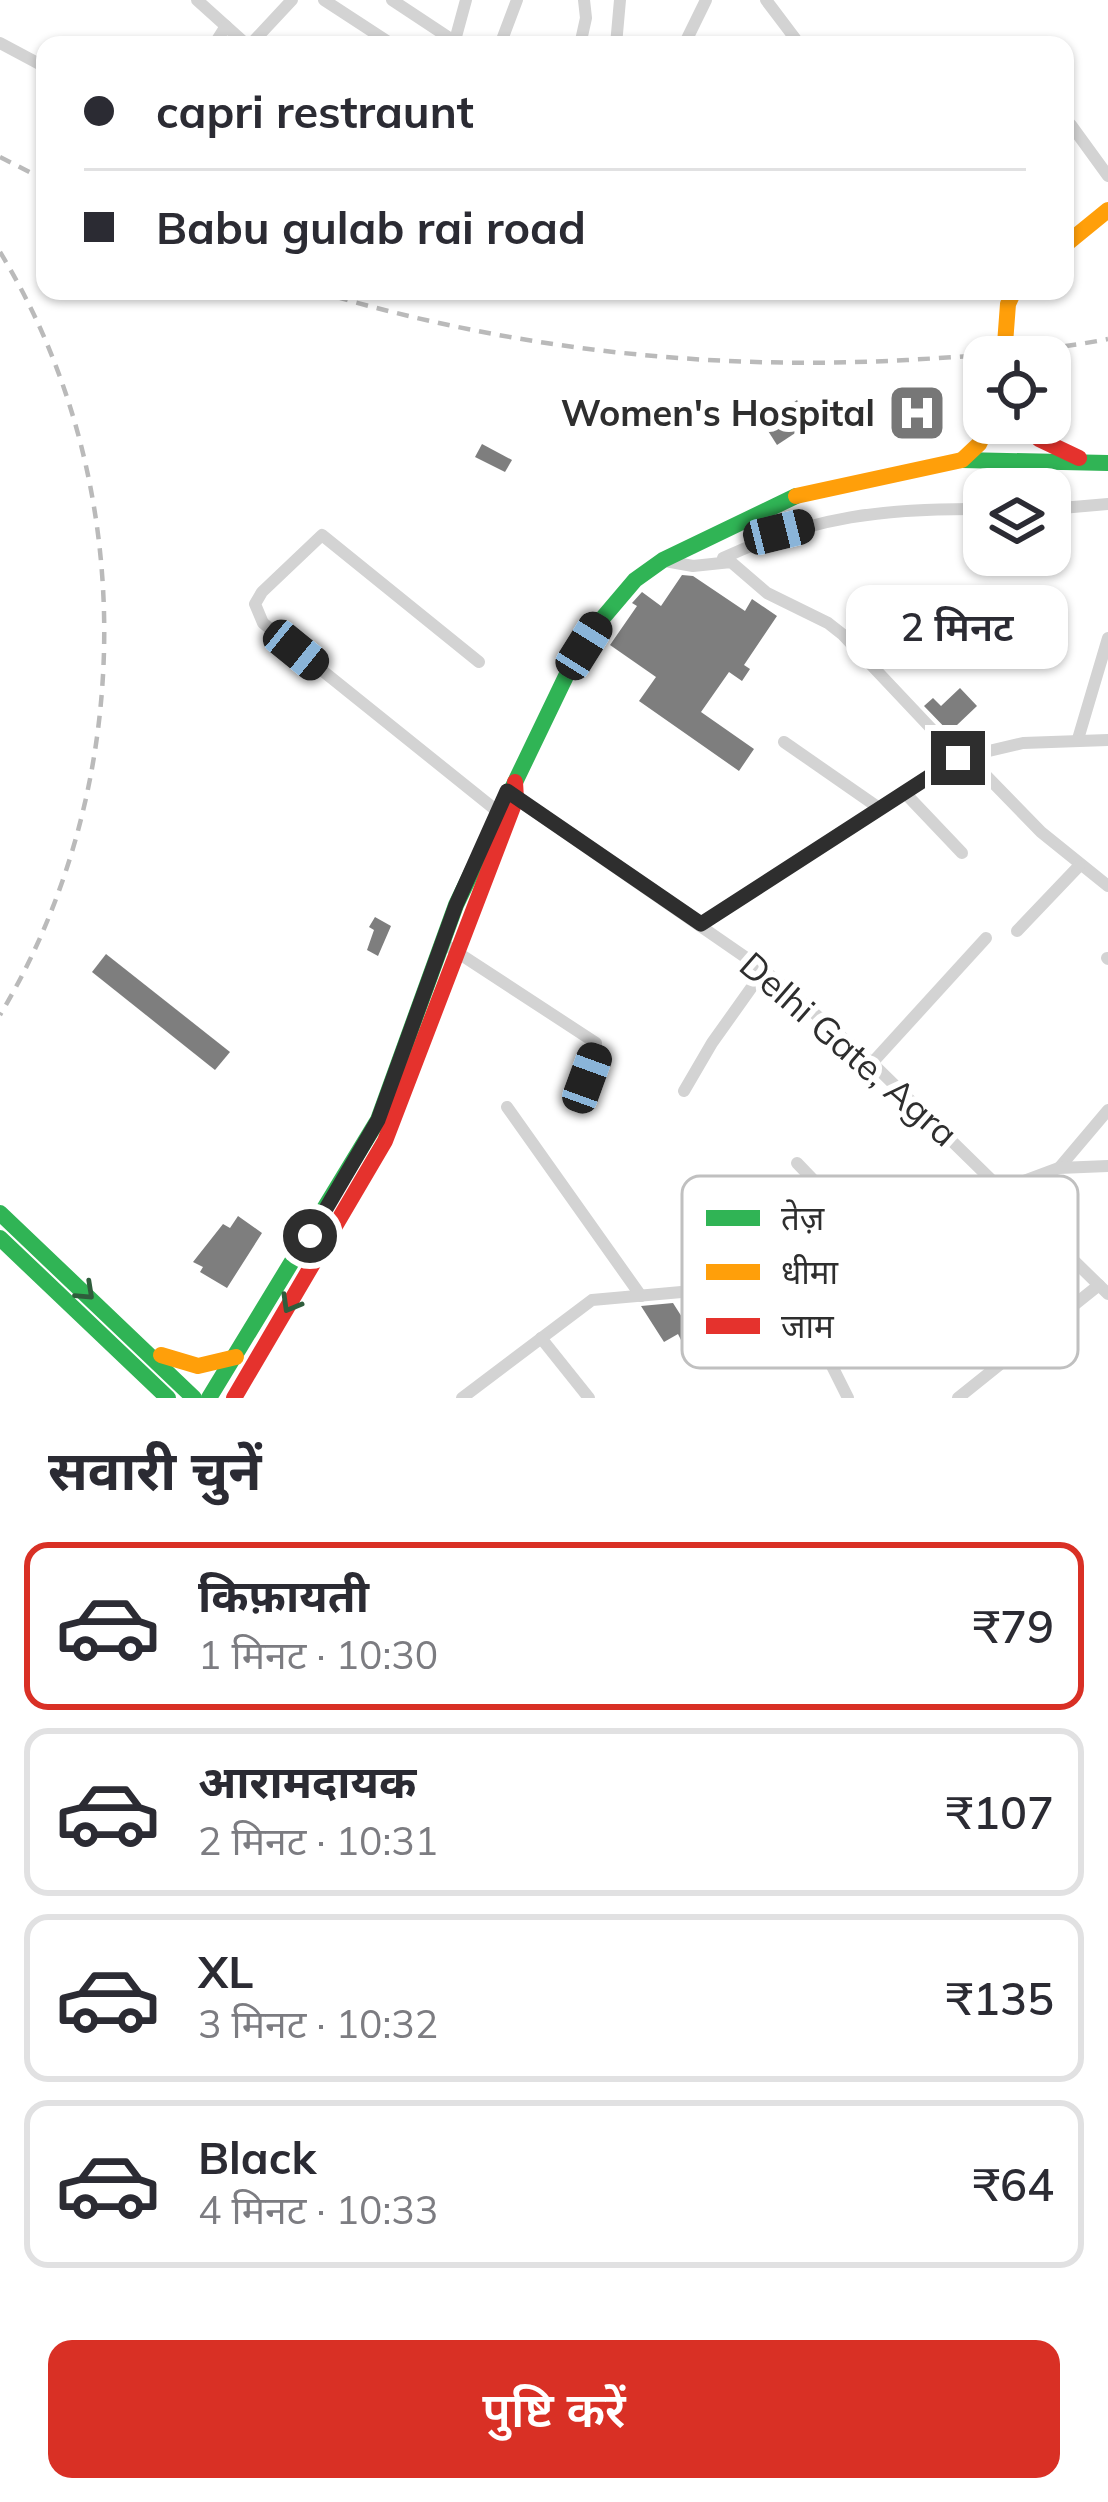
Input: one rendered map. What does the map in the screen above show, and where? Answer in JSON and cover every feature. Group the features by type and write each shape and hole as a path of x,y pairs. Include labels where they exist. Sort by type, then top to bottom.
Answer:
{"main road":[{"path":"1074,238 1108,210"},
{"path":"1006,336 1012,300"},
{"path":"962,460 979,444"},
{"path":"1049,444 1085,461"},
{"path":"209,1398 385,1142 451,946 513,788 568,672 601,620 635,580 663,560 795,496 874,476 962,460 1108,463"},
{"path":"234,1398 342,1200"},
{"path":"0,1213 194,1398"},
{"path":"0,1238 168,1398"},
{"path":"149,1351 191,1367 220,1365 236,1357"}],"street":[{"path":"197,0 238,36"},
{"path":"258,36 292,0"},
{"path":"324,0 379,36"},
{"path":"392,0 444,36"},
{"path":"456,36 466,0"},
{"path":"503,36 517,0"},
{"path":"582,36 584,0"},
{"path":"617,36 620,0"},
{"path":"688,36 706,0"},
{"path":"766,0 793,36"},
{"path":"220,36 226,26"},
{"path":"0,43 36,62"},
{"path":"1074,129 1108,176"},
{"path":"1071,507 1108,504"},
{"path":"663,560 693,566 716,562 779,532 843,517 963,509"},
{"path":"479,662 322,535 255,604 263,623 503,816"},
{"path":"716,562 740,566 767,592 835,628 963,757 1079,866 1108,886"},
{"path":"1078,739 1102,674 1108,638"},
{"path":"701,924 963,757 1023,743 1108,740"},
{"path":"784,742 879,808"},
{"name":"Delhi Gate, Agra","path":"513,788 764,970 872,1063 990,1176"},
{"path":"904,791 962,853"},
{"path":"1017,931 1079,866"},
{"path":"872,1063 986,938"},
{"path":"451,946 596,1043 587,1078"},
{"path":"684,1091 764,970"},
{"path":"507,1107 640,1296"},
{"path":"1059,1168 1108,1110"},
{"path":"797,1163 809,1176"},
{"path":"1035,1176 1059,1168 1108,1166"},
{"name":"Delhi Gate, Agra","path":"1078,1264 1104,1290"},
{"path":"1078,1308 1104,1290"},
{"path":"462,1398 592,1300 682,1294"},
{"path":"542,1338 590,1398"},
{"path":"833,1368 848,1398"},
{"path":"958,1398 997,1368"}],"building":[{"path":"797,400 812,422 777,445 763,423"},
{"path":"482,444 512,460 505,472 475,457"},
{"path":"682,575 693,576 745,611 752,599 777,616 744,665 750,669 742,681 729,672 701,712 754,749 739,771 639,701 656,677 610,645 642,592 661,606"},
{"path":"960,688 977,706 952,735 924,706 933,698 941,706"},
{"path":"375,917 391,926 378,956 367,950"},
{"path":"106,954 230,1052 215,1070 92,972"},
{"path":"238,1216 262,1233 227,1288 200,1272 203,1267 193,1262 223,1224 230,1228"},
{"path":"673,1303 682,1317 682,1342 678,1334 664,1342 641,1306"}],"railway":[{"path":"0,157 36,175"},
{"path":"0,252 46,341 78,435 98,533 104,633 98,733 78,831 45,926 0,1015"},
{"path":"349,300 535,341 757,362 907,360 1108,339"}],"traffic: fast":[{"path":"962,460 1108,463"},
{"path":"209,1398 378,1120 456,905 568,672 601,620 635,580 663,560 796,496"},
{"path":"0,1213 194,1398"},
{"path":"0,1238 168,1398"}],"traffic: slow":[{"path":"1074,238 1108,210"},
{"path":"1006,336 1010,300"},
{"path":"796,496 962,460 979,444"},
{"path":"161,1355 198,1366 236,1357"}],"traffic: jam":[{"path":"1050,444 1079,458"},
{"path":"234,1398 385,1141 516,799 515,782"}],"place":[{"name":"Women's Hospital","path":"917,413"}],"route":[{"path":"310,1236 378,1120 456,905 507,791 701,924 958,758"}]}
